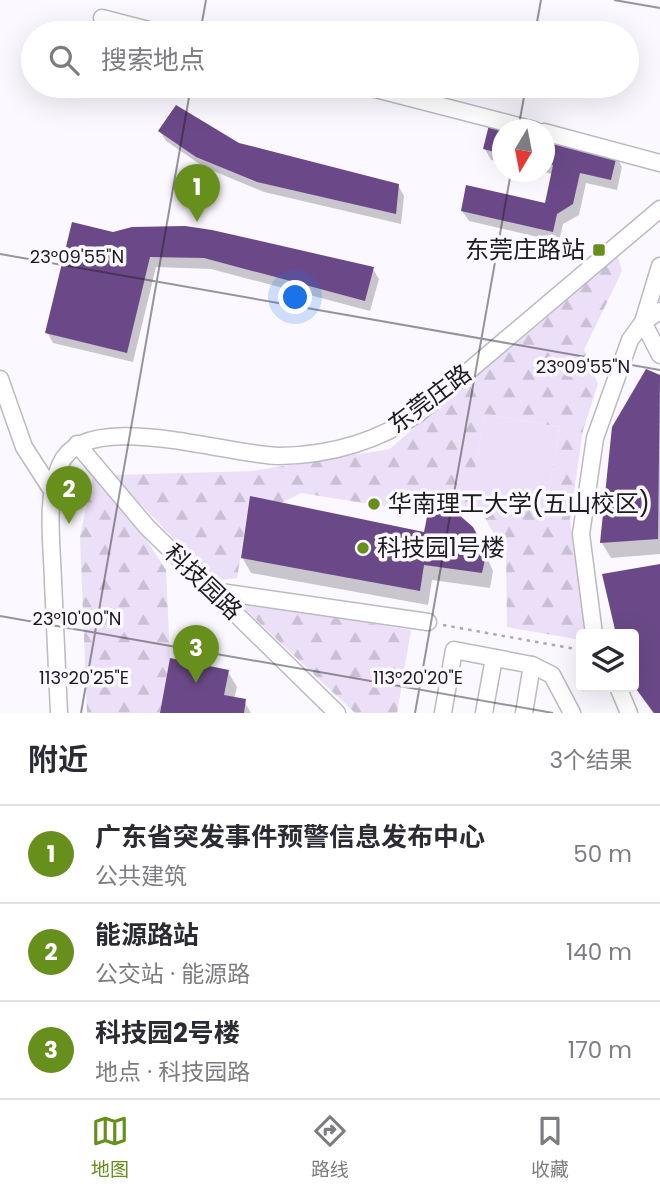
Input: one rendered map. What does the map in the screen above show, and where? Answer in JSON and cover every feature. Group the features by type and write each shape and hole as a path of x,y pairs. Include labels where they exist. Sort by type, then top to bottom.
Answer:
{"street":[{"path":"102,19 110,21"},
{"path":"410,98 492,119"},
{"path":"555,135 660,163"},
{"name":"东莞庄路","path":"76,444 106,436 132,437 279,456 315,452 376,438 419,413 660,209"},
{"path":"593,629 581,534 595,438 630,340 643,322 660,265"},
{"path":"643,322 660,311"},
{"path":"643,322 660,355"},
{"path":"0,379 24,447 53,492"},
{"path":"59,713 51,534 53,492 59,467 76,444"},
{"name":"科技园路","path":"76,444 147,527 337,713"},
{"path":"213,591 428,622"},
{"path":"443,713 454,650 532,665 552,675 568,710"},
{"path":"484,713 494,658"},
{"path":"524,713 532,665"},
{"path":"620,692 629,713"}],"path":[{"path":"428,622 576,649"}],"green space":[{"path":"615,248 622,271 584,350 598,384 583,430 570,520 584,629 576,629 576,639 507,627 506,556 482,512 436,497 413,511 301,493 281,503 250,496 237,578 214,581 113,475 253,471 390,449","holes":["485,414 560,427 546,508 470,497"]},
{"path":"485,414 560,427 546,509 470,496"},
{"path":"96,462 166,570 170,658 160,713 87,713 80,536"},
{"path":"237,602 411,630 397,713 355,713"}],"building":[{"path":"176,105 239,143 399,184 396,214 257,182 196,157 158,131"},
{"path":"489,125 492,126 492,151 483,149"},
{"path":"555,141 617,155 611,180 580,173 573,204 557,214 553,232 461,211 466,185 545,203 549,182 555,182"},
{"path":"72,222 113,232 132,227 185,226 212,230 374,267 365,301 204,258 150,257 127,353 45,333"},
{"path":"646,369 660,375 658,539 600,543 612,427"},
{"name":"科技园1号楼","path":"250,496 424,532 429,507 458,514 473,527 481,542 486,555 482,573 424,565 420,591 241,558"},
{"path":"660,564 660,713 654,713 638,692 639,629 615,629 602,574"},
{"path":"170,658 229,670 224,695 246,699 244,713 160,713"}],"place":[{"name":"广东省突发事件预警信息发布中心","path":"197,222"},
{"name":"东莞庄路站","path":"599,250"},
{"name":"华南理工大学(五山校区)","path":"374,504"},
{"name":"能源路站","path":"69,524"},
{"name":"科技园1号楼","path":"363,548"},
{"name":"科技园2号楼","path":"196,683"}]}
